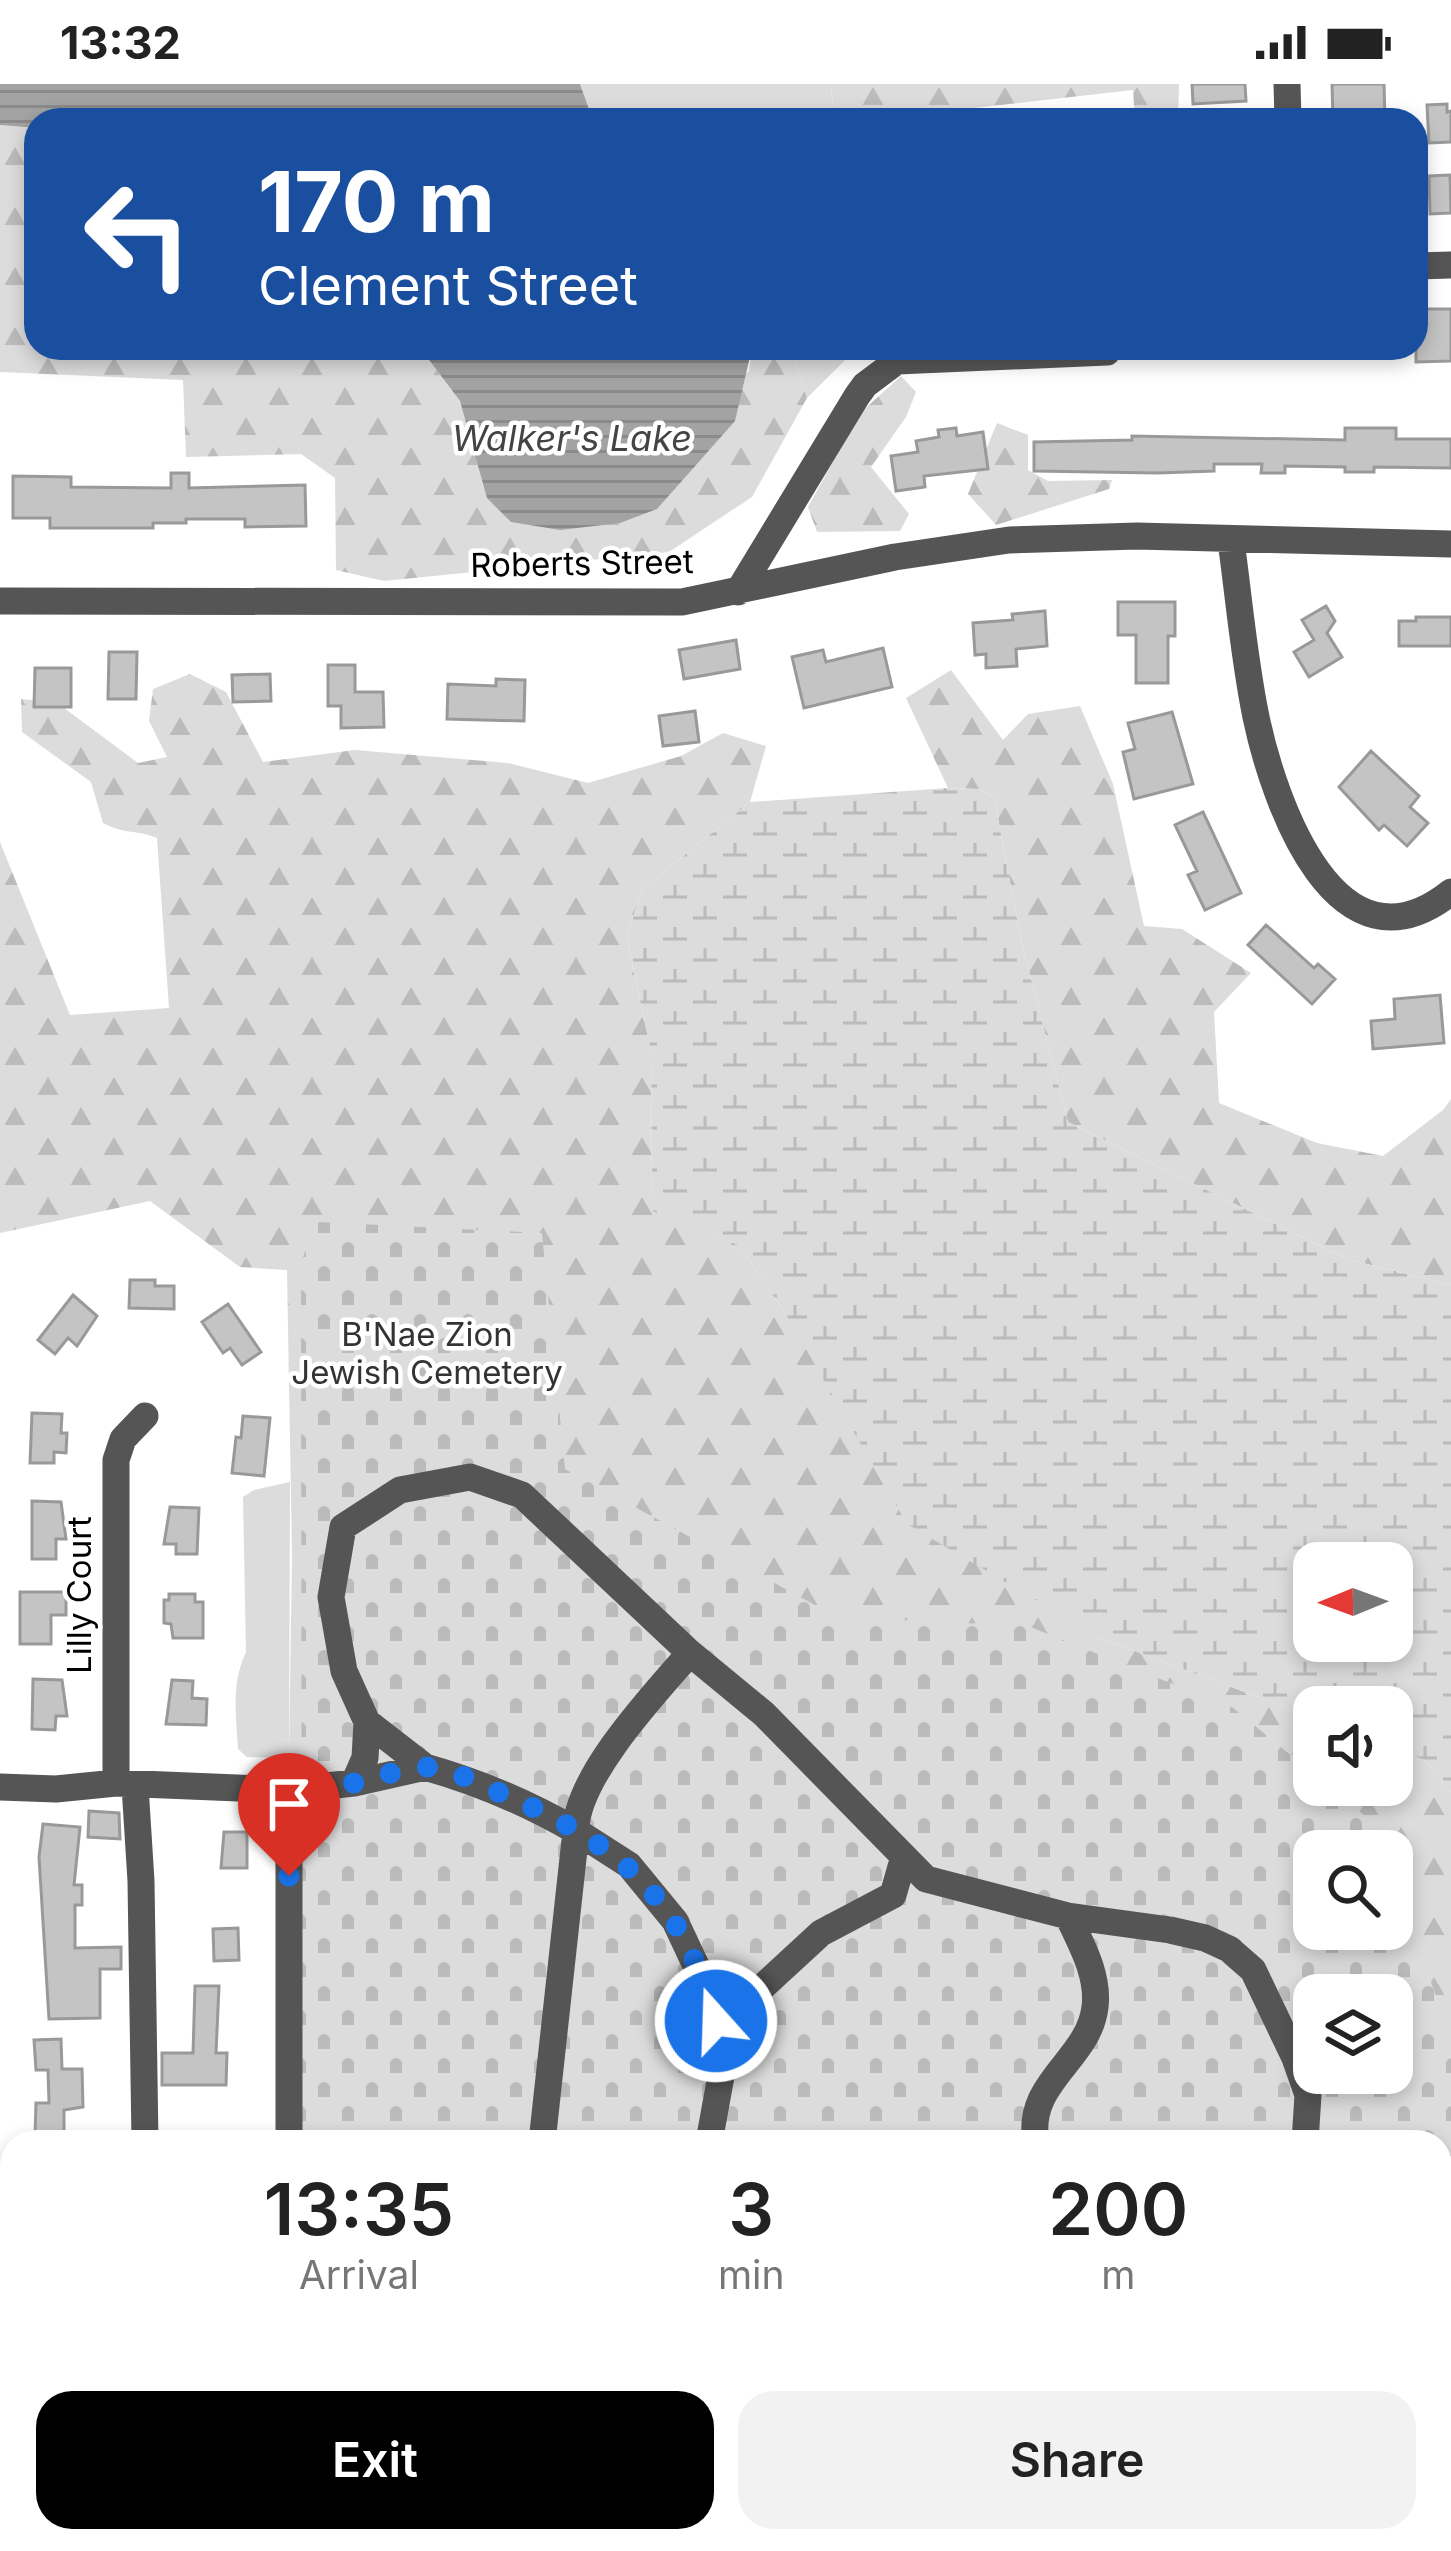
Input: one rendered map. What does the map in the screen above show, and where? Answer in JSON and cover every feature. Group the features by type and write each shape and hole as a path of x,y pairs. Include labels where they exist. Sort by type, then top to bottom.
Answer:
{"street":[{"path":"737,592 865,385 897,361 920,360"},
{"name":"Roberts Street","path":"0,601 682,602 895,557 1009,540 1137,536 1231,542 1451,544"},
{"path":"1231,542 1256,717 1276,786 1314,869 1342,900 1375,917 1407,918 1451,892"},
{"name":"Lilly Court","path":"145,1416 123,1439 116,1460 125,1784 141,1881 145,2130"},
{"path":"725,2054 707,1989 675,1921 629,1864 541,1810 466,1778 425,1767 367,1722 344,1671 331,1598 343,1527 400,1490 470,1477 522,1495 690,1653 764,1714 926,1879 1068,1916 1205,1938 1229,1949 1253,1970 1281,2024 1308,2095 1306,2130"},
{"path":"543,2130 575,1814 623,1730 690,1653"},
{"path":"354,1783 364,1758 367,1722"},
{"path":"0,1787 125,1784 289,1790 354,1783 425,1767"},
{"path":"289,1790 289,2130"},
{"path":"893,1895 903,1860"},
{"path":"711,2130 725,2054 758,1991 821,1933 893,1895 950,1885"},
{"path":"1034,2130 1043,2089 1088,2032 1096,2005 1091,1968 1068,1916"},
{"path":"707,1989 758,1991"}],"green space":[{"path":"580,84 831,84 833,108 589,108"},
{"path":"831,84 1179,84 1178,108 1134,108 1133,90 974,108 833,108"},
{"path":"0,125 24,127 24,360 429,360 460,401 473,441 749,372 750,360 795,360 807,398 752,497 669,552 384,581 336,570 335,478 301,454 186,457 183,380 0,372"},
{"path":"795,360 845,360 807,398"},
{"path":"901,376 916,392 906,417 871,467 909,514 900,531 817,532 808,507 859,414"},
{"path":"997,423 1028,435 1028,470 1048,481 1112,480 1109,489 996,525 968,494"},
{"path":"951,670 1003,740 1028,714 1080,706 1113,784 1144,926 1182,929 1251,973 1214,1012 1219,1103 1317,1143 1383,1156 1451,1099 1451,1285 1347,1259 1068,1122 1021,940 994,797 978,789 948,788 906,698"},
{"name":"B'Nae Zion Jewish Cemetery","path":"190,674 226,692 263,762 355,750 508,763 588,783 681,756 723,733 766,746 750,802 644,888 626,935 651,1051 652,1210 739,1245 785,1313 1100,1638 1293,1710 1293,1806 1413,1806 1413,1756 1425,1760 1451,1792 1451,2130 1432,2130 1407,2094 1413,2094 1413,1974 1297,1974 313,1757 289,1758 292,1554 287,1270 240,1267 150,1201 0,1233 0,842 70,1015 169,1008 157,838 103,823 91,782 22,732 21,699 56,702 138,763 167,757 149,721 153,689"},
{"path":"978,789 994,797 1021,940 1068,1122 1347,1259 1451,1285 1451,1792 1425,1760 1413,1756 1413,1686 1293,1686 1293,1710 1100,1638 907,1524 785,1313 739,1245 652,1211 651,1051 626,935 644,888 750,802"},
{"name":"B'Nae Zion Jewish Cemetery","path":"319,1222 542,1233 565,1469 837,1617 1028,1626 1233,1708 1293,1757 1293,1806 1353,1806 1372,1822 1375,1830 1293,1830 1293,1950 1413,1950 1413,1933 1451,2037 1451,2130 302,2130 301,1261"},
{"path":"290,1482 289,1758 247,1757 238,1749 236,1711 238,1676 246,1652 243,1497"}],"water":[{"path":"0,84 580,84 589,108 24,108 24,127 0,125"},
{"name":"Walker's Lake","path":"429,360 749,360 735,421 657,509 620,523 560,530 511,522 487,498 460,401"}],"building":[{"path":"1192,84 1245,84 1246,101 1193,104"},
{"path":"1332,84 1384,84 1385,108 1333,108"},
{"path":"1447,104 1451,142 1429,143 1427,105"},
{"path":"1450,175 1451,213 1430,214 1429,176"},
{"path":"1428,309 1451,309 1451,361 1416,362 1428,360"},
{"path":"956,428 957,436 983,432 988,469 924,476 925,487 896,491 891,456 918,452 916,441 939,437 938,430"},
{"path":"1345,428 1396,428 1396,439 1451,439 1451,468 1374,467 1374,472 1345,472 1345,467 1285,466 1285,473 1261,473 1262,464 1214,464 1214,471 1034,471 1034,442 1132,440 1132,436 1345,440"},
{"path":"171,473 189,473 189,488 305,485 306,526 245,527 245,519 186,519 186,523 153,523 153,528 50,528 50,518 13,518 13,476 71,477 71,487 171,488"},
{"path":"1118,602 1175,602 1175,636 1168,636 1168,683 1136,683 1136,635 1118,635"},
{"path":"1326,606 1335,621 1327,633 1342,657 1309,677 1294,652 1314,640 1302,620"},
{"path":"1045,611 1047,646 1016,649 1017,666 986,668 986,654 975,655 973,623 1013,620 1012,614"},
{"path":"1416,617 1451,617 1451,646 1399,646 1399,621 1416,621"},
{"path":"736,640 740,669 684,679 679,650"},
{"path":"883,648 892,687 804,708 792,657 823,650 826,662"},
{"path":"109,652 137,652 136,699 108,699"},
{"path":"328,665 355,665 355,692 383,692 384,727 341,728 341,706 328,706"},
{"path":"35,668 71,668 71,707 34,707"},
{"path":"270,674 271,701 233,702 232,675"},
{"path":"496,679 525,680 524,721 447,719 448,684 496,686"},
{"path":"695,711 699,742 663,746 659,716"},
{"path":"1172,712 1193,784 1134,799 1123,752 1135,749 1128,723"},
{"path":"1371,751 1419,796 1410,807 1428,823 1407,846 1384,825 1379,830 1339,787"},
{"path":"1203,812 1241,893 1205,910 1188,875 1197,871 1175,825"},
{"path":"1266,925 1314,968 1318,964 1335,979 1312,1004 1248,945"},
{"path":"1440,995 1444,1043 1373,1049 1371,1021 1395,1019 1394,999"},
{"path":"130,1280 174,1286 174,1309 129,1308"},
{"path":"73,1295 97,1316 77,1346 68,1338 55,1354 38,1340"},
{"path":"228,1304 261,1352 242,1365 230,1348 223,1353 202,1322"},
{"path":"32,1413 62,1414 66,1453 54,1452 54,1463 30,1463"},
{"path":"243,1416 270,1418 264,1476 232,1473"},
{"path":"32,1501 61,1502 66,1539 56,1539 56,1559 32,1559"},
{"path":"170,1507 199,1508 197,1554 176,1554 176,1544 164,1544"},
{"path":"20,1592 66,1592 66,1615 51,1615 51,1644 20,1644"},
{"path":"169,1594 195,1594 195,1602 203,1602 203,1638 173,1638 171,1624 164,1623 164,1600 169,1600"},
{"path":"33,1679 62,1680 67,1716 56,1716 55,1730 32,1729"},
{"path":"172,1680 193,1681 192,1698 207,1699 206,1725 166,1724"},
{"path":"89,1811 119,1813 120,1839 88,1837"},
{"path":"43,1824 80,1827 74,1885 82,1885 82,1905 75,1905 75,1948 121,1947 121,1969 100,1969 100,2018 49,2019 39,1857"},
{"path":"224,1832 247,1832 247,1868 221,1868"},
{"path":"238,1928 239,1960 214,1961 213,1929"},
{"path":"195,1986 219,1986 216,2053 227,2053 226,2085 162,2085 162,2053 193,2053"},
{"path":"61,2039 62,2069 82,2069 83,2107 64,2110 64,2130 35,2130 36,2103 49,2103 48,2070 36,2070 34,2040"}],"route":[{"path":"289,1876 289,1790 354,1783 425,1767 466,1778 541,1810 629,1864 675,1921 707,1989 716,2021"}]}
